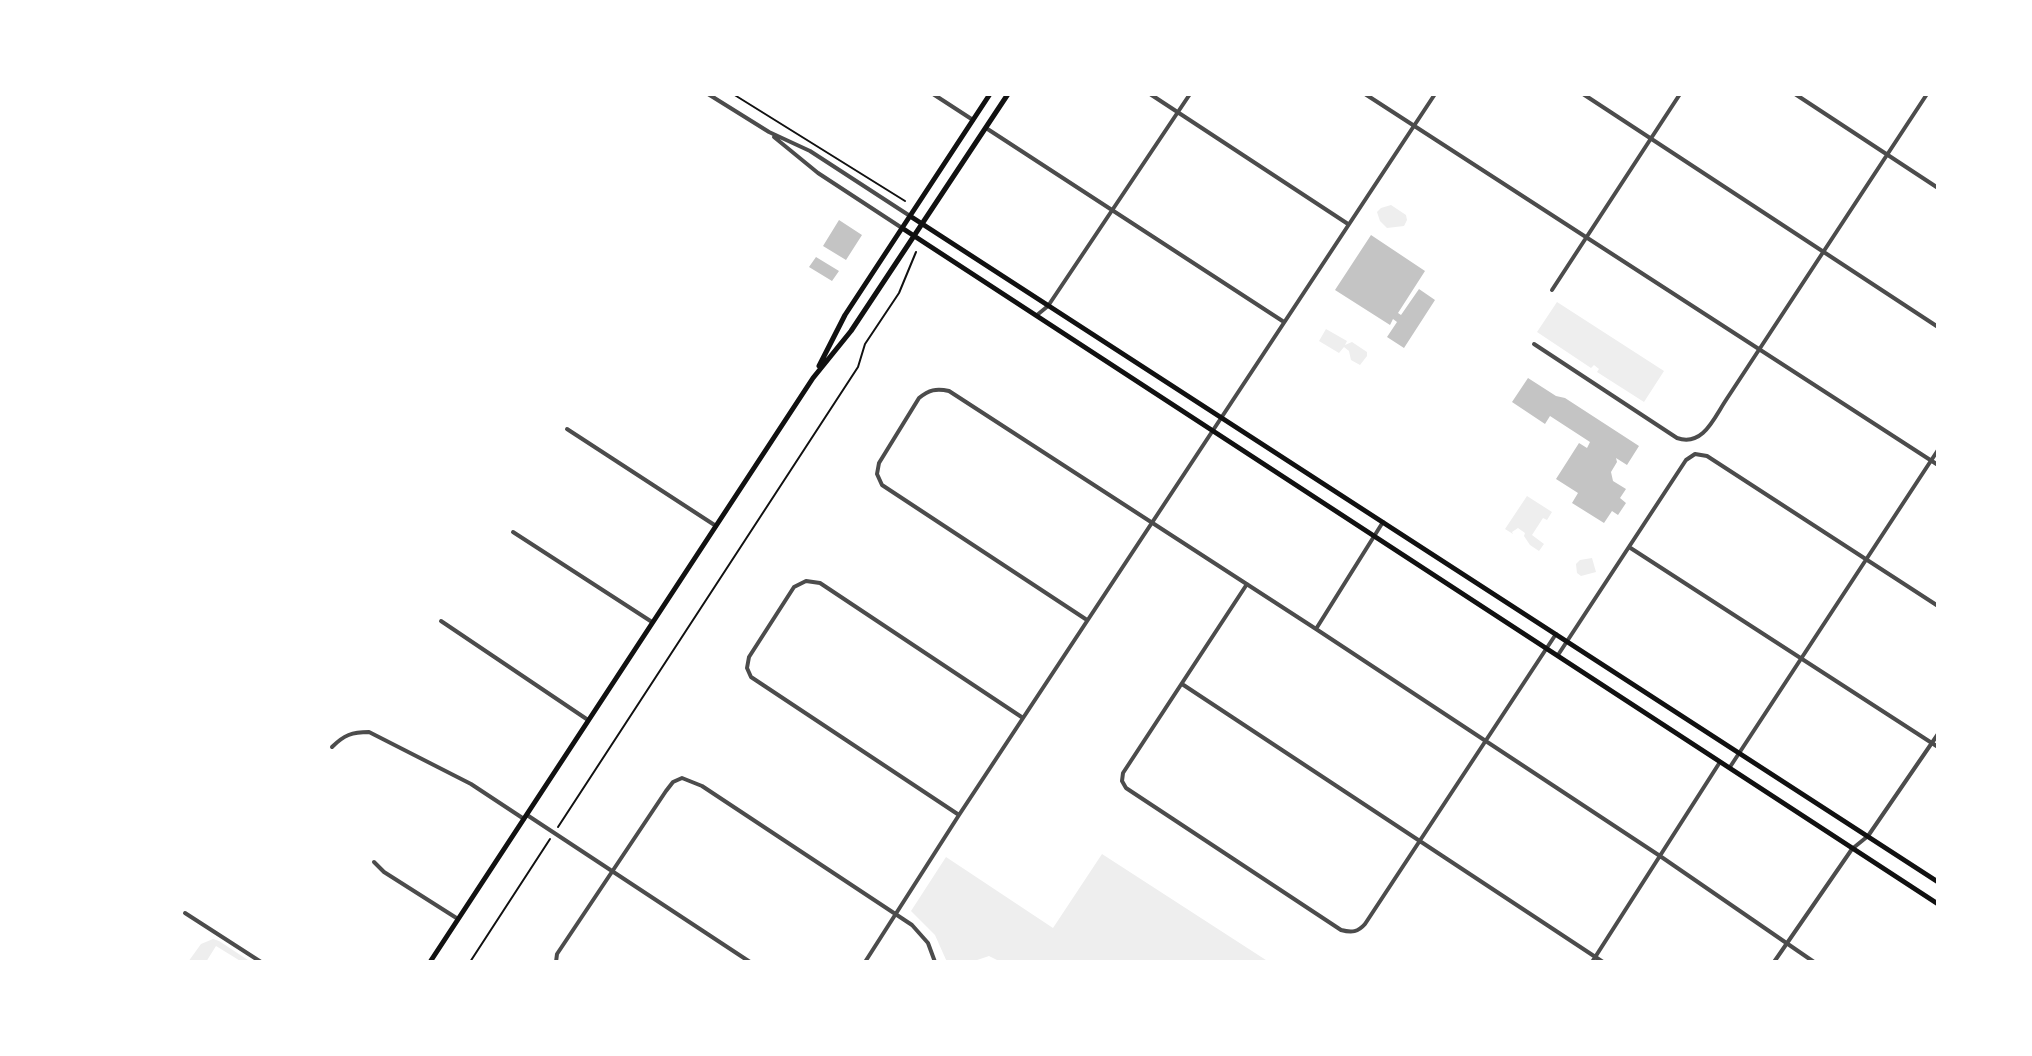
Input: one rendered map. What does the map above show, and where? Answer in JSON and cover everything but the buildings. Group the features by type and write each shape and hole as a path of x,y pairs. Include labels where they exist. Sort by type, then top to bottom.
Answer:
{"main road":[{"path":"813,378 831,338 990,94"},
{"path":"430,962 813,378 851,331 1008,94"},
{"path":"910,216 1938,882"},
{"path":"902,228 1938,904"}],"street":[{"path":"708,94 769,132 810,151 910,216"},
{"path":"933,94 973,120"},
{"path":"1150,94 1348,224"},
{"path":"1035,316 1048,306 1190,94"},
{"path":"1365,94 1938,465"},
{"path":"865,962 1435,94"},
{"path":"1583,94 1938,327"},
{"path":"1552,290 1680,94"},
{"path":"1795,94 1938,188"},
{"path":"1534,344 1677,438 1690,441 1703,434 1927,94"},
{"path":"986,128 1284,322"},
{"path":"769,132 818,173 902,228"},
{"path":"1087,620 882,485 877,474 879,463 919,398 927,391 938,388 949,391 1660,856 1814,962"},
{"path":"567,429 716,526"},
{"path":"1730,767 1938,450"},
{"path":"1558,655 1686,461 1698,454 1707,456 1938,606"},
{"path":"1316,629 1384,521"},
{"path":"513,532 653,622"},
{"path":"1629,547 1938,747"},
{"path":"959,815 751,677 747,668 749,657 794,587 806,581 820,583 1023,718"},
{"path":"1247,584 1123,773 1122,781 1126,788 1341,930 1350,932 1359,930 1365,924 1556,634"},
{"path":"441,621 589,720"},
{"path":"1182,684 1603,962"},
{"path":"332,747 342,737 354,732 369,732 471,784 512,811 554,832 750,962"},
{"path":"1774,962 1852,849 1868,836 1938,734"},
{"path":"1592,962 1720,761"},
{"path":"556,962 557,954 666,791 673,782 682,778 702,786 895,913 923,937 935,962"},
{"path":"374,862 384,872 459,920"},
{"path":"185,913 261,962"}],"path":[{"path":"733,94 905,201"},
{"path":"470,962 858,367 865,344 899,293 916,252"}],"shaded area":[{"path":"1391,205 1406,215 1404,226 1387,228 1380,221 1377,212"},
{"path":"1557,302 1664,371 1644,402 1597,372 1599,369 1594,365 1591,368 1537,332"},
{"path":"1326,329 1347,341 1345,345 1352,342 1367,352 1360,365 1351,360 1349,351 1344,347 1339,353 1319,341"},
{"path":"1527,496 1552,512 1547,520 1543,518 1532,535 1544,544 1539,551 1530,545 1525,533 1518,528 1513,534 1505,529"},
{"path":"1592,558 1596,572 1581,576 1577,573 1576,564 1580,560"},
{"path":"1102,854 1269,962 1001,962 989,956 971,962 947,962 935,935 911,911 946,857 1053,928"},
{"path":"213,939 251,962 242,962 216,946 206,962 188,962 201,944"}]}
